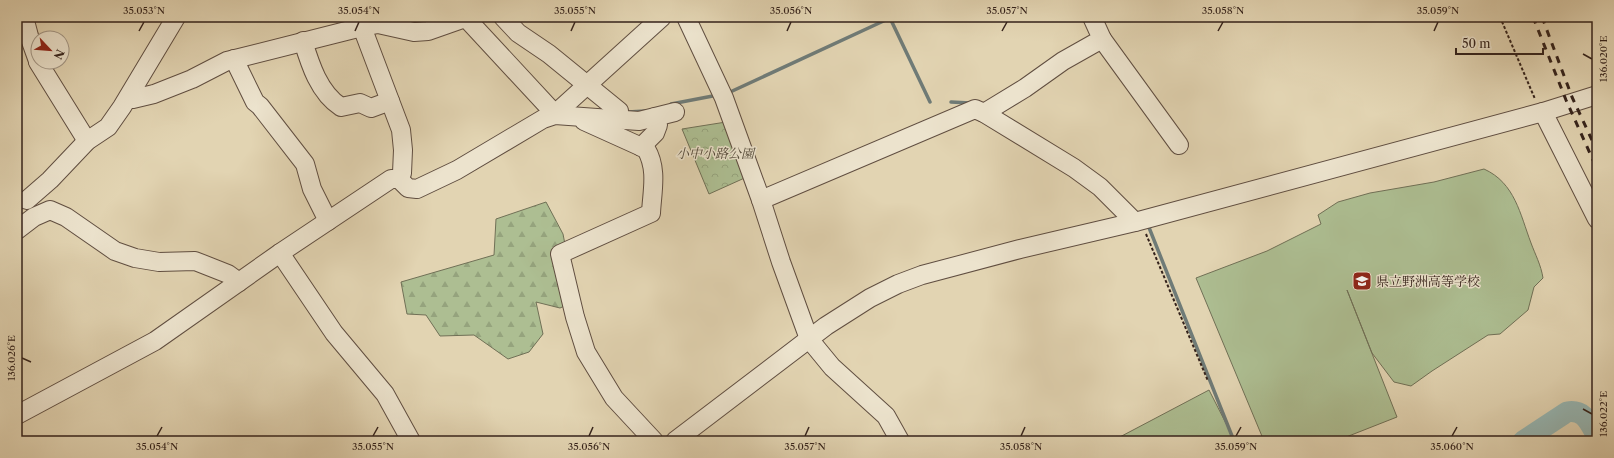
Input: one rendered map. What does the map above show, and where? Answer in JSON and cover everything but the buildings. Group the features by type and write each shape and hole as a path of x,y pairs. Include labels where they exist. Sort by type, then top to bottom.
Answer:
{"street":[{"path":"24,17 30,39"},
{"path":"34,217 22,197 50,180 87,141 108,127 128,99 176,17"},
{"path":"503,17 518,33 549,54 618,110 619,120"},
{"path":"128,99 133,100 154,94 192,79 227,61 303,41 378,24 414,32 428,31 465,18 513,67 555,114 662,17"},
{"path":"686,17 724,98 809,339 832,368 886,416 900,441"},
{"path":"1092,17 1102,39 1179,145"},
{"path":"362,27 401,130 403,150 402,173 399,179"},
{"path":"984,113 1025,88 1063,61 1102,39"},
{"path":"303,41 313,72 334,103 341,107 360,103 371,108 390,101"},
{"path":"234,59 255,102 260,106 305,164 312,189 328,220"},
{"path":"43,70 87,141"},
{"path":"675,441 826,326 870,298 898,284 922,275 1135,222 1543,112 1597,95"},
{"path":"761,200 975,109 1074,168 1100,187 1135,222"},
{"path":"17,415 154,341 328,220 391,179 399,179 408,188 417,189 457,170 543,119 555,115 640,121 675,112"},
{"path":"1543,112 1597,219"},
{"path":"576,117 592,126 646,149 652,158 654,169 651,213 560,254 575,317 586,352 614,398 654,441"},
{"path":"641,147 655,133 658,126 655,117"},
{"path":"17,230 34,217 50,210 66,217 115,251 135,258 160,262 195,261 228,274 239,282"},
{"path":"280,253 334,333 385,394 411,441"}],"path":[{"path":"1500,17 1538,106 1543,112"},
{"path":"1135,222 1144,228 1208,381"}],"green space":[{"name":"小中小路公園","path":"726,122 749,176 709,194 682,129"},
{"name":"県立野洲高等学校","path":"1484,169 1503,182 1510,191 1515,200 1541,269 1543,278 1534,287 1528,310 1500,334 1488,335 1411,386 1394,382 1372,353 1347,290 1397,417 1336,441 1264,441 1196,278 1267,251 1321,224 1318,215 1338,202 1370,193 1434,182"},
{"path":"546,202 563,234 576,301 560,308 536,302 543,334 529,352 508,359 474,335 440,336 426,315 407,314 401,282 494,255 496,219"},
{"path":"1209,390 1235,441 1117,441 1116,439"}],"waterway":[{"path":"728,93 890,18 930,102"},
{"path":"671,104 718,95"},
{"path":"951,102 970,103"},
{"path":"628,112 645,111"},
{"path":"1148,225 1234,441"},
{"path":"1523,441 1567,412 1578,413 1586,418 1597,436"}],"railway":[{"path":"1533,17 1566,100 1597,169"},
{"path":"1542,17 1572,97 1597,151"}],"place":[{"name":"県立野洲高等学校","path":"1362,281"}]}
